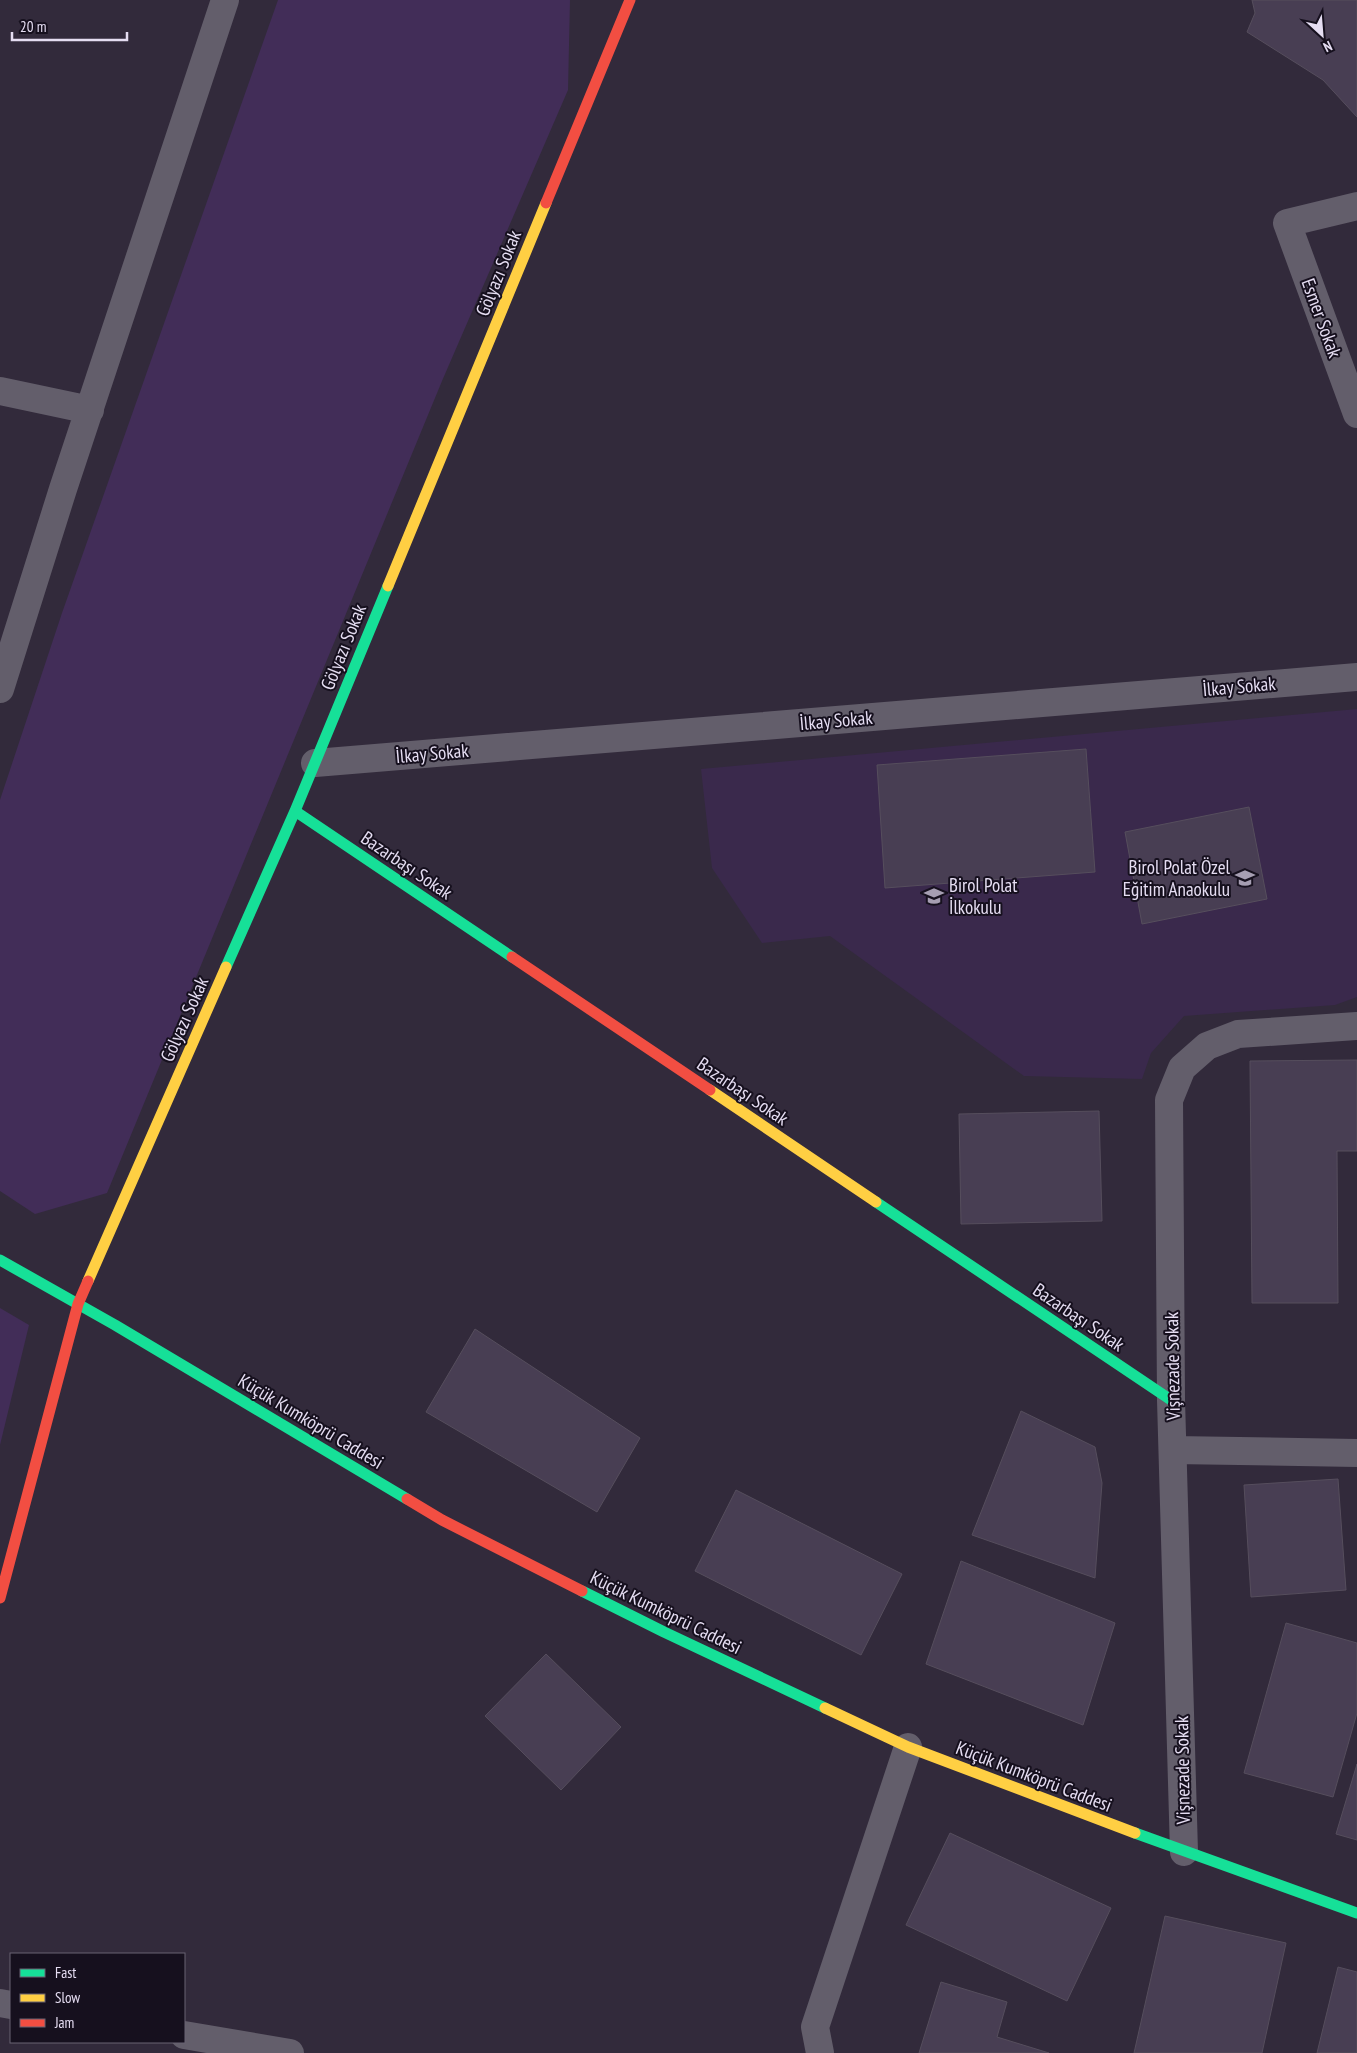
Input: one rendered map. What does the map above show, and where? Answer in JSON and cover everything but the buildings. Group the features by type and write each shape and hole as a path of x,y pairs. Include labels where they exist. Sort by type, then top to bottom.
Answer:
{"street":[{"path":"0,688 225,0"},
{"name":"Gölyazı Sokak","path":"0,1598 78,1304 295,811 630,0"},
{"name":"Esmer Sokak","path":"1357,206 1287,223 1357,414"},
{"path":"0,391 90,410"},
{"name":"İlkay Sokak","path":"314,763 1357,677"},
{"name":"Bazarbaşı Sokak","path":"295,811 1171,1400"},
{"name":"Vişnezade Sokak","path":"1184,1852 1174,1450 1171,1400 1169,1100 1182,1068 1207,1046 1238,1034 1357,1026"},
{"name":"Küçük Kumköprü Caddesi","path":"0,1260 78,1304 442,1520 664,1632 908,1748 1184,1852 1357,1912"},
{"path":"1174,1450 1357,1453"},
{"path":"820,2053 815,2027 908,1748"},
{"path":"185,2035 290,2053"}],"shaded area":[{"path":"278,0 570,0 568,90 442,381 107,1193 35,1214 0,1191 0,800 62,613"},
{"name":"Birol Polat İlkokulu","path":"1357,709 1357,997 1335,1005 1184,1016 1151,1053 1142,1079 1024,1076 830,936 762,943 712,868 701,769"},
{"path":"0,1308 29,1325 0,1445"}],"traffic: fast":[{"path":"226,967 295,811 388,586"},
{"path":"295,811 512,957"},
{"path":"876,1202 1171,1400"},
{"path":"0,1260 115,1325 407,1499"},
{"path":"582,1591 825,1708"},
{"path":"1135,1833 1357,1913"}],"traffic: slow":[{"path":"388,586 546,203"},
{"path":"88,1281 226,967"},
{"path":"710,1090 876,1202"},
{"path":"825,1708 908,1747 1135,1833"}],"traffic: jam":[{"path":"546,203 630,0"},
{"path":"512,957 710,1090"},
{"path":"0,1598 78,1304 88,1281"},
{"path":"407,1499 442,1520 582,1591"}],"place":[{"name":"Birol Polat Özel Eğitim Anaokulu","path":"1245,878"},
{"name":"Birol Polat İlkokulu","path":"934,896"}]}
